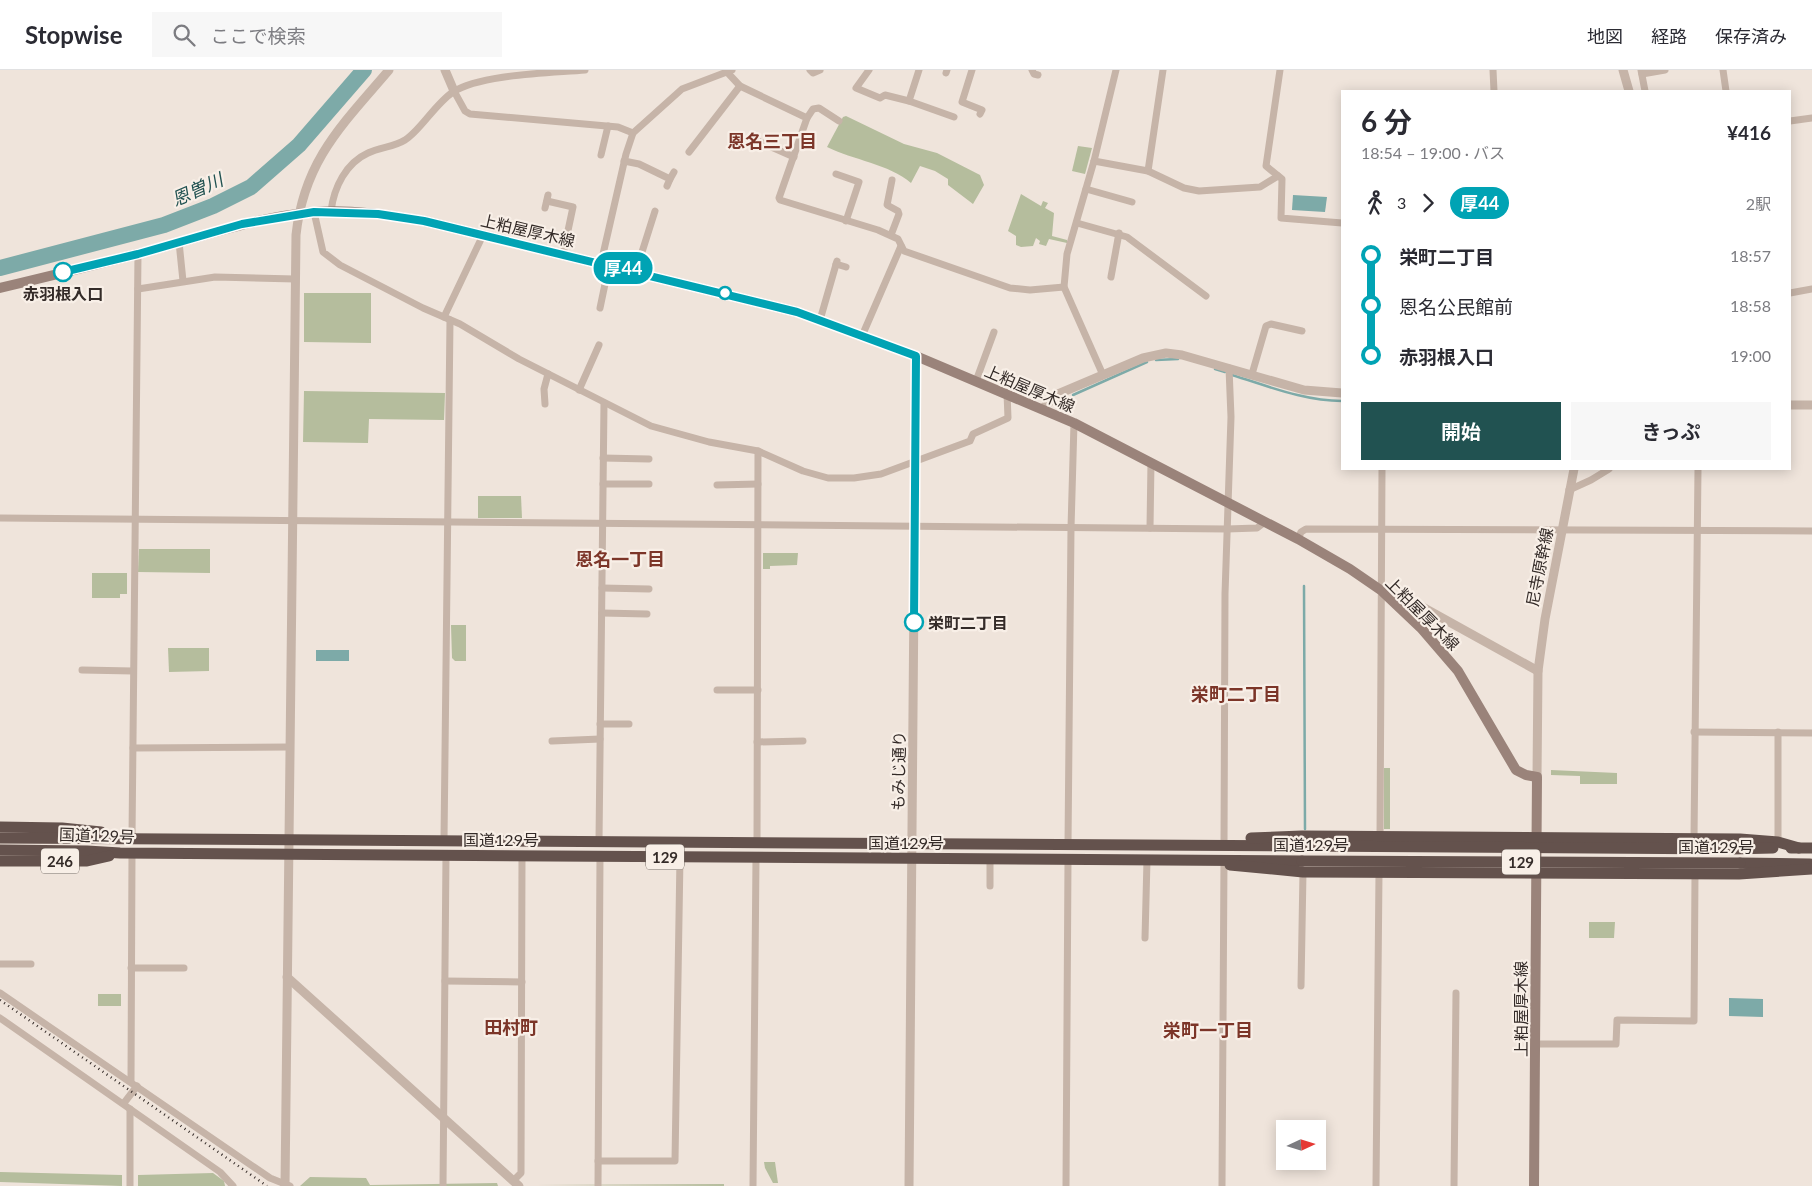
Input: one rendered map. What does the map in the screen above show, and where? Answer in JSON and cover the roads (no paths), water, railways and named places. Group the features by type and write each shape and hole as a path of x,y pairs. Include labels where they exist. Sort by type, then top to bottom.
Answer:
{"highway":[{"name":"246","path":"0,827 62,828 98,831 126,837"},
{"name":"129","path":"1224,842 1302,836 1694,839 1778,842 1799,848"},
{"name":"国道129号","path":"0,838 126,837 1068,844 1205,844 1224,842 1302,846 1812,848"},
{"name":"国道129号","path":"0,850 87,851 120,854 1209,860 1302,866 1812,864"},
{"name":"246","path":"0,861 87,861 120,854"},
{"name":"129","path":"1302,866 1379,872 1695,874 1739,874 1812,869"}],"main road":[{"name":"上粕屋厚木線","path":"0,288 138,254 242,224 298,214 331,211 378,214 424,221 636,271 797,312 916,356 1074,423 1298,539 1350,569 1393,600 1421,628 1458,671 1496,732 1510,762 1523,774 1536,777 1534,1186"}],"street":[{"path":"0,993 270,1178 287,1185 288,838 295,279 298,214 305,187 317,160 333,136 389,70"},
{"path":"445,70 465,111 470,114 618,127 633,133"},
{"path":"331,211 333,195 351,164 368,153 405,140 440,102 454,91 481,82 550,71 585,70"},
{"path":"810,70 814,73 820,70"},
{"path":"869,70 856,88 880,98 885,95 909,101 954,117"},
{"path":"909,101 919,70"},
{"path":"972,70 962,102 982,110 980,114"},
{"path":"1103,375 1064,287 1068,254 1094,161 1116,70"},
{"path":"1148,171 1163,70"},
{"path":"1280,70 1266,166 1282,180 1282,218 1341,223"},
{"path":"1493,70 1494,90"},
{"path":"1623,70 1629,90"},
{"path":"1645,90 1641,72 1664,70"},
{"path":"1723,70 1726,90"},
{"path":"599,304 624,161 633,133 652,114 682,90 726,71 740,86 762,100 808,118"},
{"path":"693,150 715,124 740,86"},
{"path":"839,121 819,108 813,109 794,156 779,198 780,200 891,236 898,239 904,252 1010,288 1030,290 1064,287"},
{"path":"1791,122 1812,118"},
{"path":"601,155 608,126"},
{"path":"751,138 794,156"},
{"path":"624,161 639,164 668,182 674,172"},
{"path":"1094,161 1148,171 1184,188 1199,191 1260,188 1278,176"},
{"path":"840,173 861,183 846,221"},
{"path":"891,236 899,214 898,211 883,204 892,180"},
{"path":"1086,189 1132,202"},
{"path":"563,254 575,198"},
{"path":"546,201 573,207"},
{"path":"636,271 655,211"},
{"path":"314,212 323,252 340,265 447,318 604,403 651,426 682,436 758,452 803,471 828,478 854,478 881,474 970,441 972,434 1008,418 1007,394"},
{"path":"1077,223 1119,233 1127,237 1201,295"},
{"path":"1111,278 1119,233"},
{"path":"444,840 448,522 447,318 483,235"},
{"path":"179,242 184,281"},
{"path":"862,336 901,246"},
{"path":"126,837 133,748 138,254"},
{"path":"820,320 836,263 846,267"},
{"path":"138,288 214,277 295,279"},
{"path":"1791,293 1812,288"},
{"path":"1252,374 1266,326 1271,324 1302,331"},
{"path":"976,381 994,332"},
{"path":"579,390 599,345"},
{"path":"1042,409 1058,394 1143,358 1166,353 1182,354 1304,390 1341,393"},
{"name":"もみじ通り","path":"909,1186 916,356"},
{"path":"1224,842 1227,529 1231,417 1229,368"},
{"path":"545,404 544,389 548,374"},
{"path":"599,841 604,403"},
{"path":"1791,405 1812,405"},
{"path":"1068,844 1071,528 1074,423"},
{"path":"757,842 758,452"},
{"path":"603,458 649,459"},
{"path":"1150,462 1150,528"},
{"path":"1380,837 1382,470"},
{"name":"尼寺原幹線","path":"1536,777 1538,671 1545,619 1574,470"},
{"path":"1569,490 1607,470"},
{"path":"1694,839 1698,470"},
{"path":"603,484 649,484"},
{"path":"717,485 758,484"},
{"path":"0,518 758,523 915,527 1227,529 1257,528 1265,522"},
{"path":"1298,539 1301,532 1306,529 1812,531"},
{"path":"602,588 649,589"},
{"path":"1393,600 1416,604 1538,671"},
{"path":"602,614 647,614"},
{"path":"1421,628 1423,617 1438,616"},
{"path":"82,670 133,670"},
{"path":"717,690 758,690"},
{"path":"600,724 629,724"},
{"path":"1694,732 1812,732"},
{"path":"1778,732 1778,842"},
{"path":"552,740 600,739"},
{"path":"757,742 804,741"},
{"path":"133,748 290,747"},
{"path":"130,1186 127,1106 134,1084 131,968 132,853"},
{"path":"443,1186 446,855"},
{"path":"287,977 516,1184 521,1173 522,856"},
{"path":"598,1186 600,856"},
{"path":"598,1161 675,1161 680,857"},
{"path":"753,1186 756,858"},
{"path":"990,859 990,886"},
{"path":"1066,1186 1068,860"},
{"path":"1145,938 1147,860"},
{"path":"1222,1186 1224,862"},
{"path":"1301,986 1302,866"},
{"path":"1376,1186 1379,872"},
{"path":"1535,1044 1616,1044 1617,1020 1694,1021 1695,874"},
{"path":"0,964 22,960 31,964"},
{"path":"131,968 179,966"},
{"path":"445,981 522,982"},
{"path":"1454,1186 1456,993"},
{"path":"522,995 531,995"},
{"path":"0,1018 220,1172 233,1186"}],"water":[{"path":"1293,195 1327,197 1325,212 1292,210"},
{"path":"316,650 349,650 349,661 316,661"},
{"path":"1729,998 1763,999 1763,1017 1729,1016"}],"waterway":[{"name":"恩曽川","path":"0,268 164,225 213,206 251,187 299,145 364,70"},
{"path":"1156,360 1178,359"},
{"path":"1073,395 1147,362"},
{"path":"1215,369 1225,372"},
{"path":"1232,375 1300,396 1341,401"},
{"path":"1304,586 1305,829"}],"railway":[{"path":"0,1000 267,1186"}],"place":[{"name":"赤羽根入口","path":"63,272"},
{"name":"栄町二丁目","path":"914,622"}],"district":[{"name":"恩名三丁目","path":"772,141"},
{"name":"恩名一丁目","path":"620,559"},
{"name":"栄町二丁目","path":"1236,694"},
{"name":"田村町","path":"511,1027"},
{"name":"栄町一丁目","path":"1208,1030"}]}
